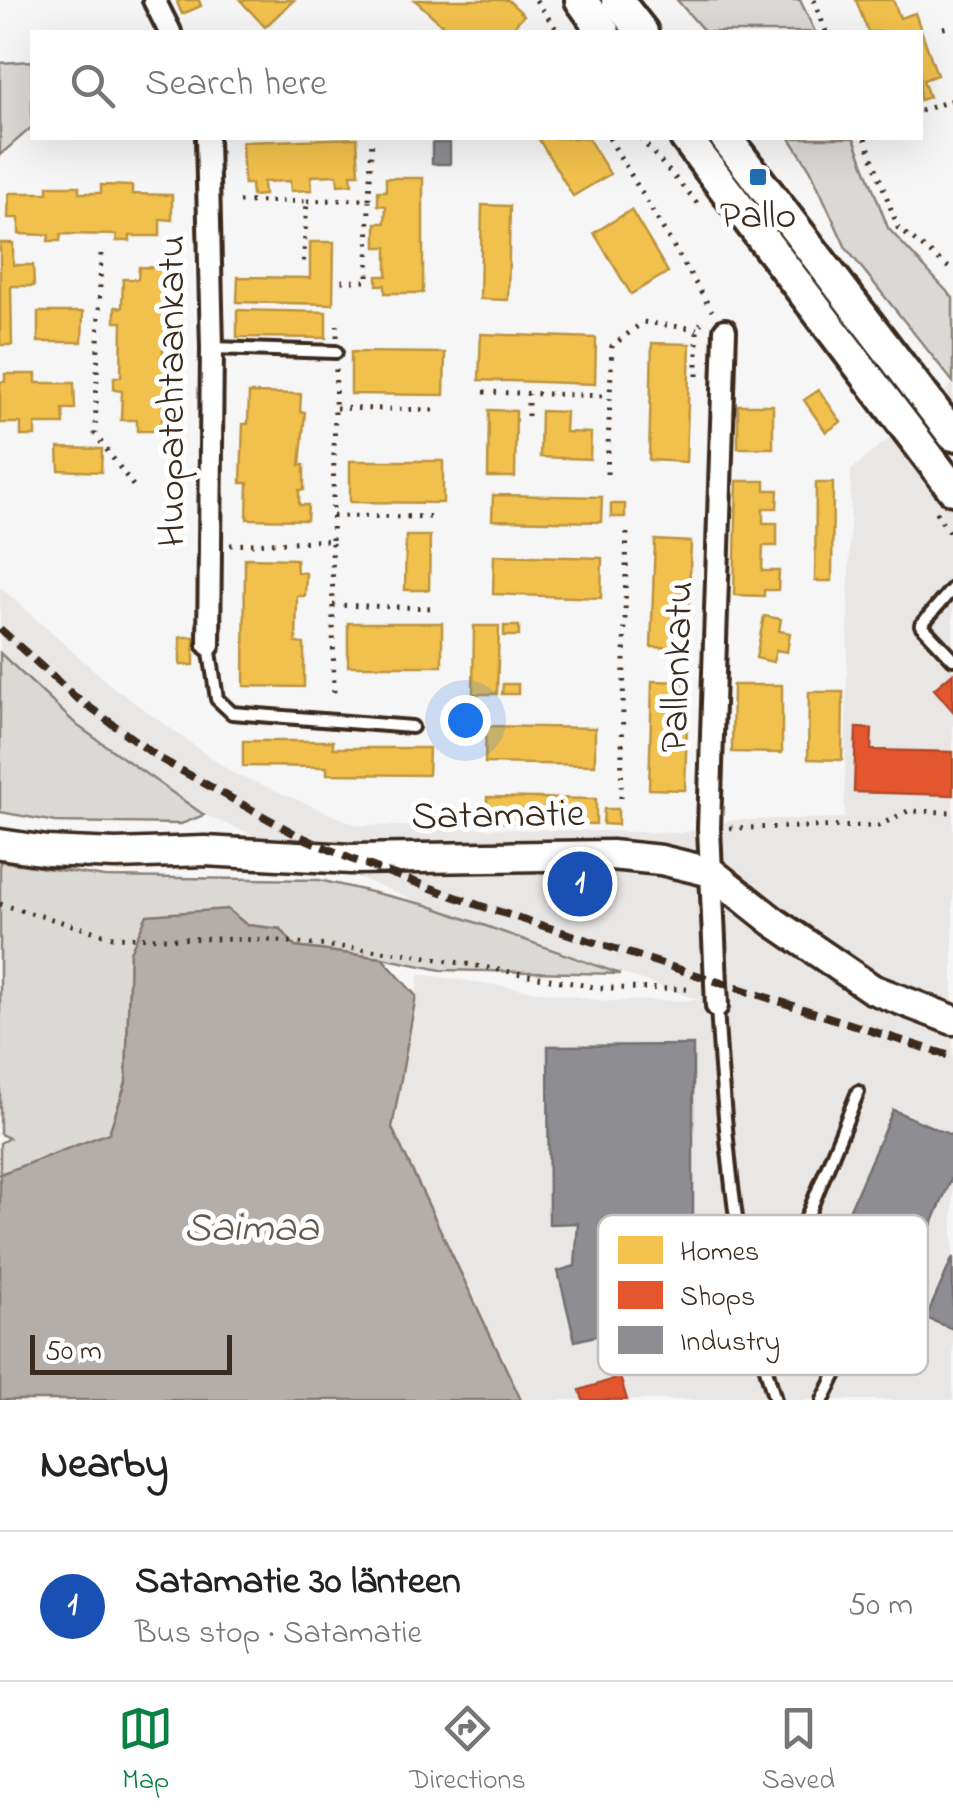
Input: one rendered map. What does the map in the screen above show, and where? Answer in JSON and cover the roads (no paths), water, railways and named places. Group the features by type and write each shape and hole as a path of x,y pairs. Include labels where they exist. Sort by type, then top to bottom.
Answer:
{"main road":[{"path":"581,0 603,30"},
{"path":"617,0 639,30"},
{"path":"688,140 953,490"},
{"path":"728,140 953,435"}],"street":[{"path":"154,0 169,30"},
{"name":"Huopatehtaankatu","path":"207,140 212,348 209,646"},
{"name":"Pallonkatu","path":"716,999 709,828 725,330"},
{"name":"Satamatie","path":"0,844 64,852 205,851 351,859 611,855 661,860 711,872 774,922 872,989 953,1020"}],"lane":[{"path":"212,348 336,352"},
{"path":"953,588 921,626 953,659"},
{"path":"209,646 217,698 232,713 412,727"},
{"path":"716,999 727,1159 737,1215"},
{"path":"808,1215 858,1092"},
{"path":"769,1375 776,1400"},
{"path":"823,1400 836,1375"}],"water":[{"name":"Saimaa","path":"227,909 247,925 281,929 295,947 382,958 416,996 392,1128 521,1400 0,1400 0,1174 109,1133 126,1083 130,952 147,915"}],"railway":[{"path":"0,629 74,696 159,758 297,835 478,905 953,1057"}],"place":[{"name":"Pallo","path":"758,177"},
{"name":"Satamatie 30 länteen","path":"580,884"}]}
